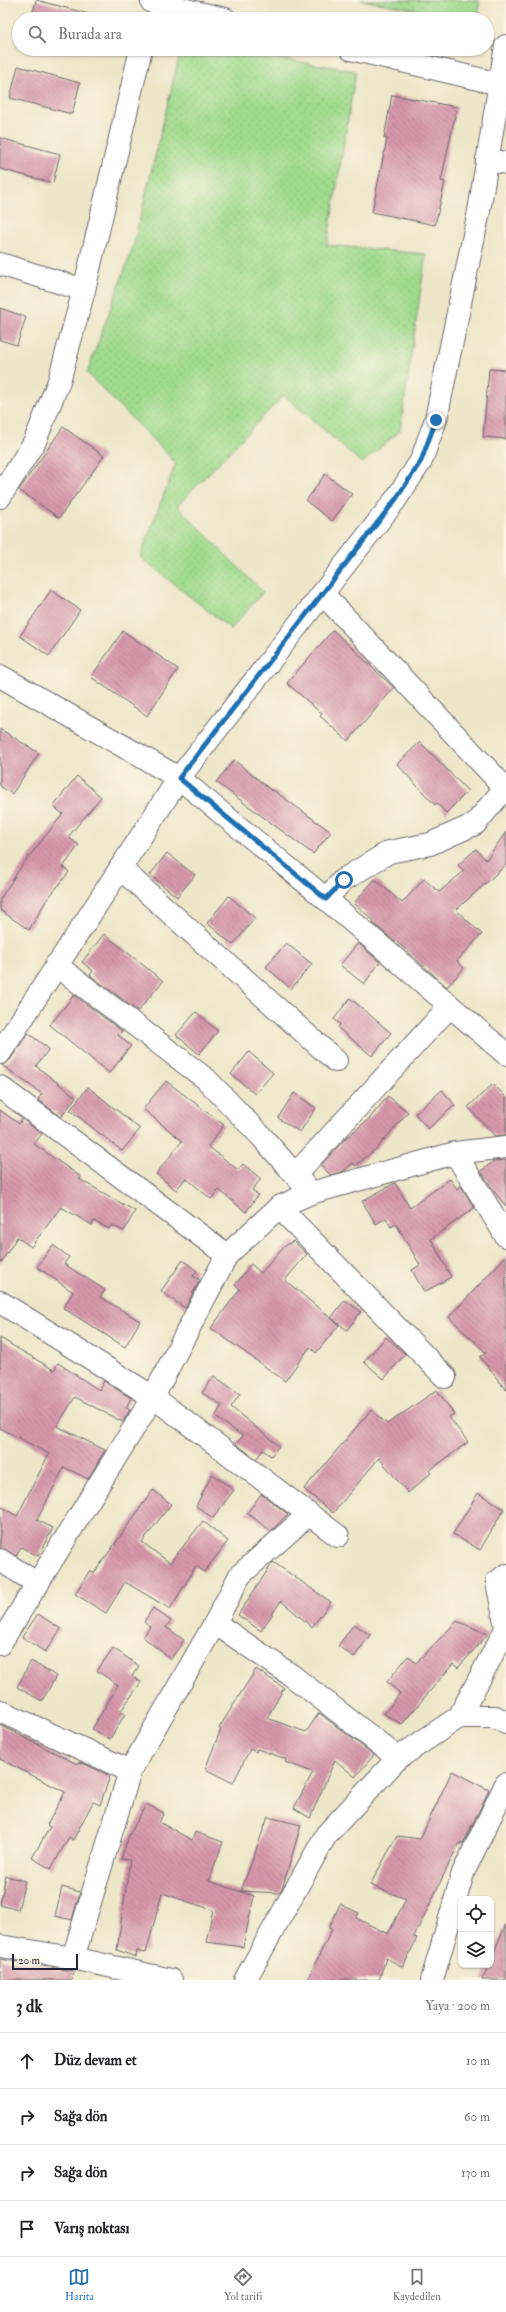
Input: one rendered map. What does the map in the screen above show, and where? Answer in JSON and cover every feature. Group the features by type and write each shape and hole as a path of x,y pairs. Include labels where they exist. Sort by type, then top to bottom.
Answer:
{"street":[{"path":"151,7 182,12"},
{"path":"0,1053 7,1029 56,965 179,778 396,499 421,461 436,420 479,211 496,161 500,84 506,46"},
{"path":"0,497 35,441 56,388 84,290 139,56"},
{"path":"381,56 500,84"},
{"path":"0,264 84,290"},
{"path":"323,594 506,789 475,824 430,844 389,852 344,880 326,899"},
{"path":"0,676 179,778 326,899 506,1054"},
{"path":"120,868 336,1061"},
{"path":"56,965 206,1079 311,1193"},
{"path":"295,1175 450,1006"},
{"path":"0,1087 227,1255"},
{"path":"0,1644 153,1397 227,1255 279,1207 311,1193 455,1153 506,1147"},
{"path":"455,1153 506,1236"},
{"path":"279,1207 445,1377"},
{"path":"0,1302 153,1397 308,1515 338,1536"},
{"path":"73,1958 130,1771 215,1623 240,1575 308,1515"},
{"path":"0,1560 38,1584"},
{"path":"245,1980 326,1835 398,1758 460,1717 506,1628 497,1582 506,1575"},
{"path":"215,1623 291,1675 398,1758"},
{"path":"0,1711 130,1771"},
{"path":"460,1717 495,1717 506,1723"},
{"path":"432,1980 463,1874 506,1784"},
{"path":"0,1946 73,1958 171,1980"}],"green space":[{"path":"361,0 479,0 479,12 429,12"},
{"path":"179,56 266,56 356,71 327,245 426,254 400,431 362,463 284,395 177,506 263,592 231,629 140,557 176,463 87,373 133,247"}],"building":[{"path":"36,0 81,12 33,12"},
{"path":"18,66 80,83 72,114 10,98"},
{"path":"392,95 457,107 441,181 445,182 435,225 372,212 387,139 384,138"},
{"path":"0,138 60,154 53,183 0,169"},
{"path":"0,308 26,317 17,345 0,340"},
{"path":"489,369 506,370 506,439 483,437"},
{"path":"63,427 104,456 59,518 19,490"},
{"path":"325,474 352,494 332,521 306,501"},
{"path":"51,590 80,610 49,656 20,636"},
{"path":"333,630 394,688 348,741 320,716 322,714 287,683"},
{"path":"123,631 178,669 147,716 91,677"},
{"path":"0,729 39,753 12,794 0,786"},
{"path":"420,742 468,791 446,813 437,803 435,805 397,764"},
{"path":"234,760 272,791 273,790 331,832 313,854 216,782"},
{"path":"77,776 101,797 68,837 79,845 63,867 69,872 46,901 29,930 0,910 0,899 23,864 63,814 53,806"},
{"path":"506,832 506,865 456,910 482,934 457,961 464,968 447,987 396,941 395,942 373,923 374,921 354,903 375,879 402,903 424,879 439,892 464,871 458,865 476,849 486,860"},
{"path":"167,853 195,875 177,897 150,875"},
{"path":"229,896 255,918 233,945 207,923"},
{"path":"104,934 163,981 138,1011 90,975 93,971 82,962"},
{"path":"286,943 312,964 291,989 266,967"},
{"path":"358,943 380,962 364,984 340,965"},
{"path":"74,995 122,1031 118,1035 131,1046 109,1073 50,1025"},
{"path":"350,998 391,1033 372,1056 338,1028 340,1024 334,1019"},
{"path":"196,1012 218,1031 199,1054 176,1035"},
{"path":"28,1033 49,1049 36,1066 76,1097 61,1117 38,1099 42,1094 2,1065 10,1060"},
{"path":"249,1052 273,1073 255,1094 231,1074"},
{"path":"166,1081 224,1125 208,1146 238,1170 243,1164 261,1179 252,1190 258,1195 246,1212 219,1190 211,1199 186,1178 176,1190 156,1174 182,1141 143,1109"},
{"path":"493,1084 506,1097 506,1135 495,1136 468,1107"},
{"path":"88,1087 140,1129 122,1151 70,1110"},
{"path":"442,1090 455,1105 428,1129 415,1114"},
{"path":"294,1093 316,1108 300,1132 278,1118"},
{"path":"388,1096 408,1112 377,1148 355,1166 353,1163 344,1171 330,1175 321,1165 346,1138 370,1118"},
{"path":"0,1110 19,1124 22,1119 42,1134 34,1144 81,1177 79,1179 135,1211 124,1231 112,1225 109,1229 94,1221 92,1225 61,1207 31,1247 17,1237 0,1264"},
{"path":"506,1160 506,1206 495,1193 481,1171 494,1161"},
{"path":"450,1179 457,1189 461,1186 474,1208 431,1239 451,1277 424,1292 412,1270 420,1265 396,1224 391,1227 386,1218 376,1224 362,1201 395,1183 410,1208"},
{"path":"293,1241 307,1254 285,1280 339,1325 316,1353 310,1347 285,1381 211,1328 240,1289 235,1285 251,1264 261,1273 285,1246"},
{"path":"53,1245 69,1257 64,1264 105,1290 100,1297 140,1321 125,1347 63,1308 73,1292 37,1267"},
{"path":"506,1256 506,1390 480,1357 486,1353 449,1317"},
{"path":"183,1260 197,1271 193,1276 200,1280 185,1308 161,1291"},
{"path":"345,1300 361,1312 347,1330 331,1318"},
{"path":"386,1337 405,1354 384,1379 364,1362"},
{"path":"0,1338 54,1370 58,1363 99,1390 104,1381 131,1398 126,1408 130,1410 123,1422 75,1397 57,1426 105,1450 88,1479 64,1467 37,1520 53,1528 38,1556 21,1547 16,1556 0,1548 0,1506 17,1516 49,1454 0,1428"},
{"path":"214,1376 240,1394 231,1407 279,1446 271,1456 263,1450 256,1459 236,1444 243,1436 215,1417 222,1405 202,1393"},
{"path":"437,1390 454,1414 449,1417 468,1442 429,1471 431,1473 408,1493 379,1458 333,1513 304,1489 371,1410 387,1424"},
{"path":"212,1474 234,1490 213,1518 196,1506"},
{"path":"153,1490 171,1504 142,1542 170,1563 203,1521 228,1541 204,1572 196,1566 170,1609 125,1582 106,1613 75,1594 90,1570 94,1573"},
{"path":"478,1493 504,1509 480,1550 453,1534"},
{"path":"261,1494 288,1514 271,1531 247,1513"},
{"path":"273,1562 331,1602 312,1627 281,1601 261,1631 238,1615"},
{"path":"153,1608 171,1621 166,1627 184,1640 171,1659 143,1637 150,1627 144,1622"},
{"path":"38,1614 61,1629 45,1652 22,1637"},
{"path":"457,1621 488,1634 458,1668 453,1664 402,1724 384,1714 400,1693 387,1682 408,1656 416,1663"},
{"path":"354,1624 370,1635 354,1657 338,1646"},
{"path":"113,1648 139,1666 132,1676 141,1682 120,1712 125,1714 110,1739 92,1729 118,1685 97,1671"},
{"path":"31,1661 56,1676 42,1701 17,1687"},
{"path":"256,1669 284,1688 267,1718 306,1732 319,1713 374,1755 355,1777 335,1760 310,1818 294,1808 313,1772 285,1762 286,1759 257,1749 256,1752 250,1749 233,1783 205,1769 221,1729 219,1728"},
{"path":"0,1725 77,1764 78,1762 85,1764 110,1776 100,1805 93,1802 73,1840 69,1837 51,1869 32,1858 50,1827 47,1825 65,1792 0,1759"},
{"path":"452,1771 489,1790 463,1844 459,1843 414,1937 417,1938 403,1967 386,1958 379,1980 307,1980 332,1929 329,1928 340,1904 359,1913 356,1918 388,1934 406,1899 370,1885 397,1836 420,1839"},
{"path":"146,1804 164,1813 159,1822 192,1840 195,1832 223,1842 209,1881 254,1896 243,1947 206,1942 213,1910 162,1893 146,1953 137,1951 136,1957 117,1950 130,1860 121,1859 128,1838"},
{"path":"268,1817 301,1825 282,1889 279,1893 241,1891"},
{"path":"6,1876 25,1881 18,1910 0,1905"},
{"path":"62,1887 80,1892 72,1920 55,1916"},
{"path":"506,1924 506,1980 482,1980 488,1968 494,1968 494,1952"},
{"path":"0,1959 73,1971 72,1980 0,1980"}],"route":[{"path":"344,880 326,899 179,778 396,499 421,461 436,420"}]}
